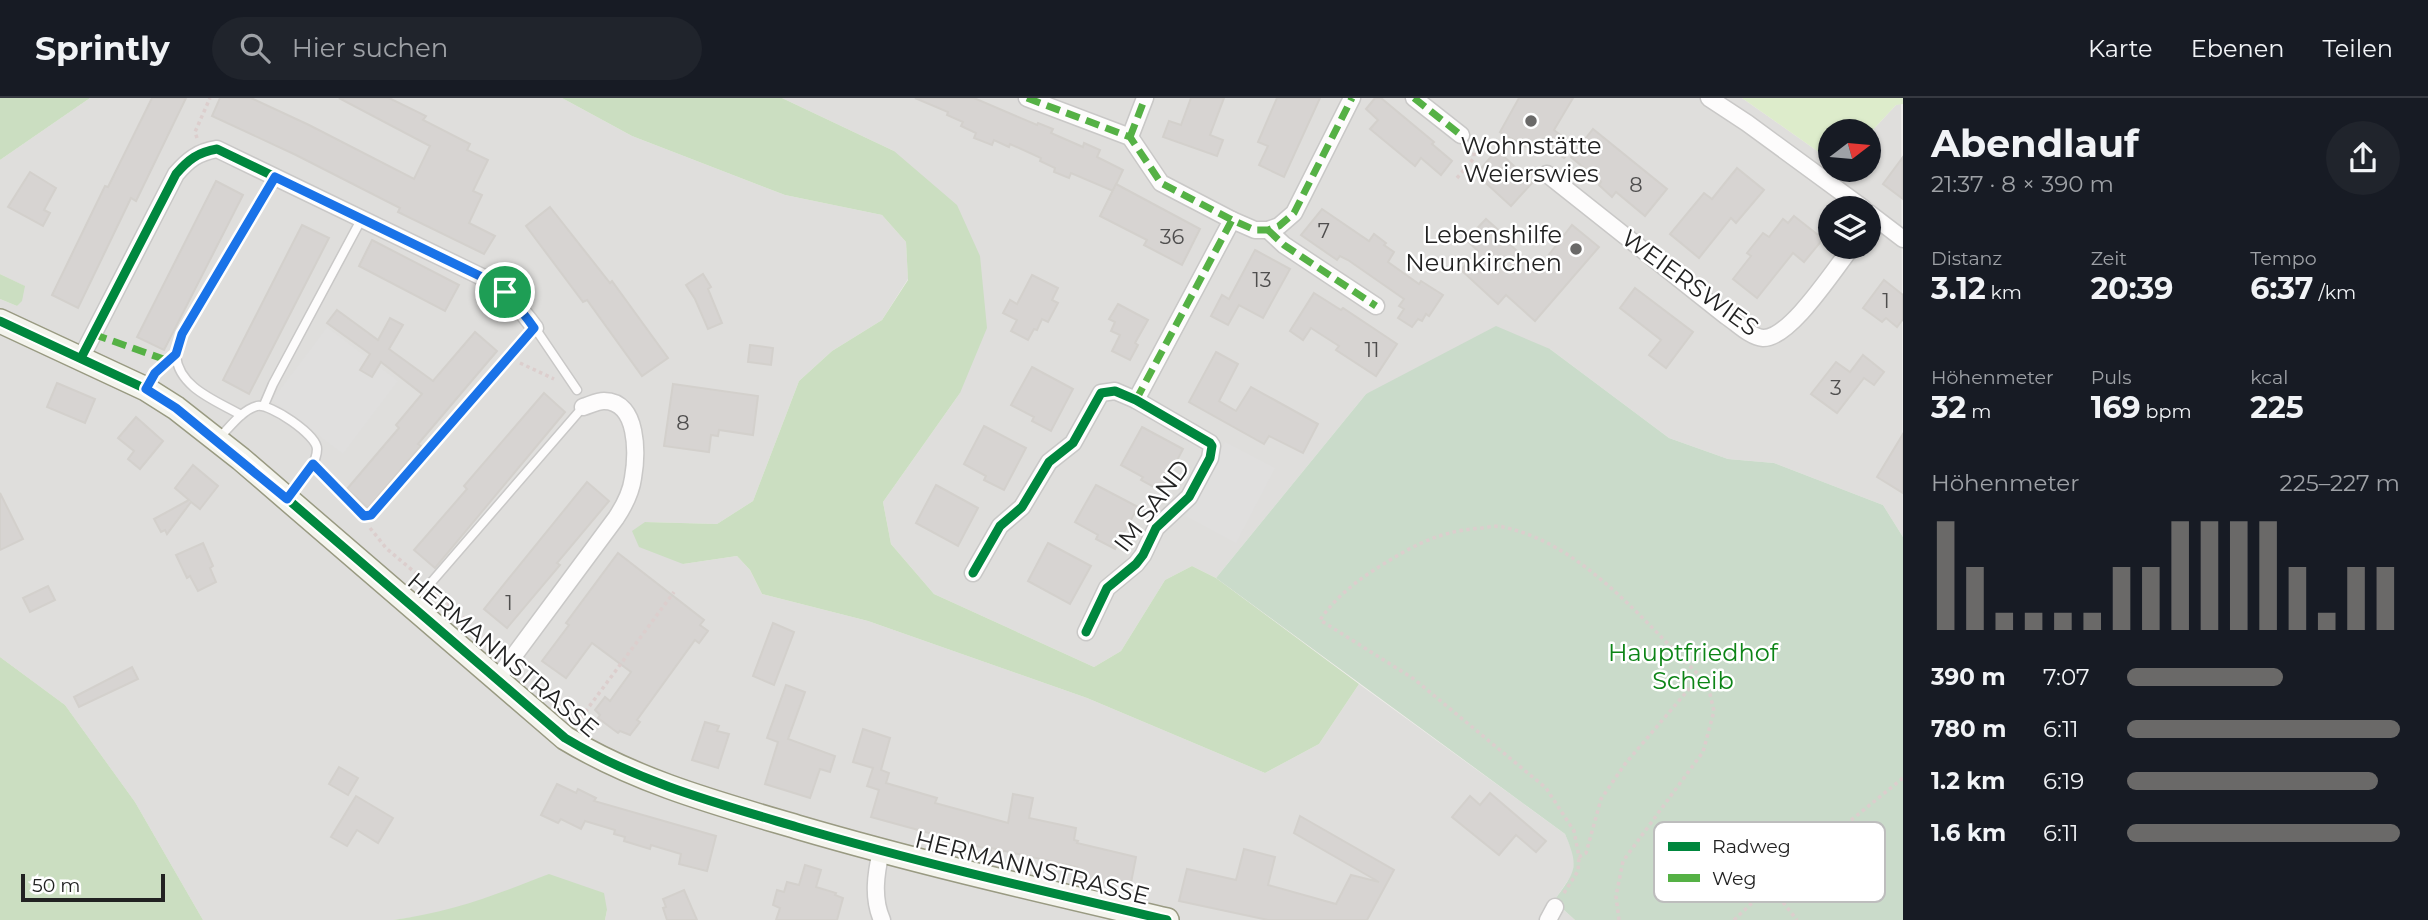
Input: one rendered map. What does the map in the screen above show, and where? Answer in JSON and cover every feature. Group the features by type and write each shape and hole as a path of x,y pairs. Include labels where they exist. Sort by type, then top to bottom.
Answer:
{"street":[{"path":"1027,98 1130,137 1161,183 1255,230 1268,230 1279,226 1294,214 1352,98"},
{"path":"1130,137 1146,98"},
{"path":"1414,98 1461,135"},
{"path":"1709,98 1747,123 1843,196"},
{"path":"81,358 176,174 189,159 202,151 217,149 482,277 520,306 534,328"},
{"name":"WEIERSWIES","path":"1547,174 1726,316 1751,334 1763,338 1779,334 1793,323 1843,259"},
{"path":"1136,400 1231,220"},
{"path":"1881,224 1903,239"},
{"path":"1268,230 1284,245 1376,306"},
{"name":"HERMANNSTRASSE","path":"0,321 146,389 176,408 287,499 565,738 603,761 651,782 881,851 1167,920"},
{"name":"IM SAND","path":"972,573 1000,526 1022,507 1049,462 1073,443 1101,393 1115,391 1136,400 1210,443 1210,458 1189,497 1156,528 1143,555 1107,588 1086,632"},
{"path":"496,680 616,518 633,480 635,436 629,416 617,405 606,401 583,407"},
{"path":"881,851 876,873 876,892 882,920"}],"lane":[{"path":"241,415 193,388 180,371 176,354 182,334 275,177"},
{"path":"264,405 362,218"},
{"path":"313,464 364,516 371,515 534,328 577,390"},
{"path":"217,440 241,415 253,407 264,405 279,412 316,443 313,464 287,499"},
{"path":"429,585 583,407"}],"path":[{"path":"202,151 195,132 210,98"},
{"path":"1457,178 1474,158 1474,148 1461,135"},
{"path":"509,357 551,378"},
{"path":"364,516 371,530 386,548 398,557"},
{"path":"1552,914 1578,871 1579,857 1574,831 1546,788 1414,679 1320,620 1331,604 1369,572 1424,540 1459,530 1501,526 1548,542 1589,567 1708,686 1714,711 1703,752 1623,861 1616,896 1619,920"},
{"path":"565,738 674,592"},
{"path":"456,611 511,661"},
{"path":"1579,857 1586,853 1601,799 1607,790 1625,764 1700,676"},
{"path":"1849,822 1903,778"},
{"path":"1734,920 1753,902"},
{"path":"1783,902 1797,920"}],"shaded area":[{"path":"90,98 562,98 632,136 785,195 882,215 906,242 908,279 882,320 832,351 799,381 753,501 717,524 645,522 683,564 737,556 750,570 762,594 868,621 1087,698 1265,773 1319,744 1359,684 1565,834 1575,857 1573,873 1554,901 1575,920 605,920 607,910 474,904 393,920 203,920 135,802 65,705 0,657 0,299 17,306 24,286 0,274 0,160"},
{"path":"782,98 1742,98 1818,152 1818,182 1881,182 1881,121 1901,103 1903,537 1883,505 1774,463 1728,459 1669,438 1550,349 1366,394 1216,578 1192,566 1165,580 1121,651 1094,667 934,594 891,544 883,502 960,393 894,151"},
{"path":"327,327 398,381 343,454 272,400"},
{"path":"1225,442 1275,468 1236,543 1186,516"}],"green space":[{"path":"0,98 90,98 0,160"},
{"path":"562,98 782,98 894,151 957,205 980,256 987,328 960,393 883,502 891,544 934,594 1094,667 1121,651 1165,580 1192,566 1216,578 1359,684 1319,744 1265,773 1087,698 868,621 762,594 750,570 737,556 683,564 639,547 632,531 645,522 717,524 753,501 799,381 832,351 882,320 908,280 906,242 882,215 785,195 632,136"},
{"path":"1742,98 1903,98 1903,104 1896,105 1881,121 1881,119 1818,119 1818,152"},
{"path":"0,274 25,286 22,301 17,306 0,299"},
{"name":"Hauptfriedhof Scheib","path":"1496,326 1550,349 1669,438 1728,459 1774,463 1883,505 1903,537 1903,920 1575,920 1554,901 1571,876 1574,863 1565,834 1216,578 1366,394"},
{"path":"0,657 65,705 135,802 203,920 0,920"},
{"path":"549,874 604,893 607,910 605,920 393,920 454,907"}],"building":[{"path":"152,98 186,98 136,201 131,198 78,308 52,295"},
{"path":"220,98 251,98 414,179 430,146 339,98 389,98 426,116 423,120 470,144 467,150 488,160 473,191 482,195 469,223 495,236 484,254 398,212 400,208 212,116"},
{"path":"915,98 974,98 1037,125 1038,123 1053,129 1051,133 1083,147 1084,143 1100,150 1097,157 1123,170 1113,191 1071,173 1069,178 1054,172 1055,168 1040,161 1041,158 1010,144 1009,147 994,140 992,145 974,138 976,133 961,126 963,122 947,115 948,112"},
{"path":"1191,98 1224,98 1210,135 1223,140 1217,156 1163,137 1169,121 1181,125"},
{"path":"1277,98 1320,98 1284,177 1259,165 1268,146 1258,142"},
{"path":"1375,98 1381,98 1434,142 1432,144 1452,161 1441,175 1421,158 1415,166 1370,129 1378,120 1366,109"},
{"name":"Wohnstätte Weierswies","path":"1519,98 1573,98 1554,130 1574,146 1564,158 1546,144 1544,148 1541,146 1537,153 1500,132"},
{"path":"1593,129 1667,189 1645,216 1616,192 1612,197 1599,185 1601,182 1571,157"},
{"path":"1497,150 1532,183 1511,206 1476,174"},
{"path":"1903,157 1903,199 1883,184"},
{"path":"1737,168 1764,190 1736,223 1731,218 1699,258 1670,234 1704,193 1712,199"},
{"path":"30,172 56,188 44,210 50,213 43,226 8,207"},
{"path":"216,181 243,195 164,350 137,337"},
{"path":"1116,184 1200,229 1182,265 1144,245 1147,240 1100,216"},
{"path":"550,207 610,283 612,281 668,358 642,376 587,300 583,302 526,226"},
{"path":"1322,209 1369,241 1374,234 1394,252 1388,262 1419,284 1421,281 1443,295 1429,316 1426,314 1422,321 1418,319 1412,327 1398,318 1404,309 1399,306 1404,299 1348,260 1340,256 1337,260 1301,235"},
{"path":"1794,216 1818,235 1818,245 1804,262 1793,253 1757,298 1733,279 1751,256 1747,253 1763,233 1769,237 1783,219 1788,223"},
{"path":"1486,219 1537,270 1572,225 1599,247 1535,321 1506,295 1498,304 1461,270 1478,251 1466,240"},
{"path":"302,225 329,238 249,394 223,380"},
{"path":"372,240 459,285 445,311 359,266"},
{"path":"1255,250 1290,269 1263,318 1239,305 1228,325 1211,316 1222,295 1229,299"},
{"path":"703,274 711,287 708,289 722,323 708,329 686,285"},
{"path":"1032,275 1058,288 1052,300 1058,303 1048,322 1042,319 1028,340 1011,331 1017,320 1003,313 1010,300 1017,304"},
{"path":"1884,280 1903,295 1903,319 1897,327 1886,318 1882,322 1863,308"},
{"path":"1635,288 1693,332 1666,368 1649,355 1661,340 1620,308"},
{"path":"1314,293 1341,310 1343,308 1397,344 1376,376 1336,350 1339,346 1311,328 1303,340 1290,331"},
{"path":"1118,304 1148,320 1135,343 1138,345 1130,360 1112,351 1120,335 1111,331 1115,322 1109,319"},
{"path":"337,310 378,340 390,318 403,325 389,349 433,381 475,332 497,351 368,508 347,489 399,428 396,425 422,394 381,362 372,377 360,370 370,354 327,323"},
{"path":"750,345 773,348 771,365 748,362"},
{"path":"1216,352 1238,364 1219,401 1236,411 1251,387 1318,424 1303,453 1269,436 1264,444 1189,402"},
{"path":"1863,355 1884,372 1874,385 1864,378 1837,413 1811,394 1836,362 1850,372"},
{"path":"1032,367 1073,389 1051,431 1032,421 1034,417 1011,405"},
{"path":"57,383 95,399 85,423 47,407"},
{"path":"673,384 758,396 753,435 719,430 718,436 711,435 709,452 664,446"},
{"path":"544,393 565,412 435,568 414,550 467,489 464,486"},
{"path":"136,417 163,441 140,469 128,459 134,451 118,438"},
{"path":"984,426 1026,448 1004,490 984,480 986,476 964,464"},
{"path":"1142,427 1183,449 1161,491 1121,465"},
{"path":"1903,434 1903,493 1877,477"},
{"path":"193,465 218,486 200,509 191,502 167,534 165,530 161,532 154,519 189,500 175,488"},
{"path":"587,482 609,501 507,628 484,609"},
{"path":"936,485 978,508 958,546 916,523"},
{"path":"1096,485 1138,507 1115,549 1096,539 1098,535 1075,522"},
{"path":"0,493 23,539 0,550"},
{"path":"203,543 213,566 210,568 216,582 198,591 190,576 187,578 176,555"},
{"path":"1048,543 1091,566 1070,604 1028,581"},
{"path":"618,553 704,620 700,625 708,631 699,643 695,640 637,720 640,722 630,735 620,731 618,733 598,718 600,715 595,710 605,697 610,701 631,672 592,643 566,678 542,661 569,625 566,623"},
{"path":"48,586 55,600 30,612 23,598"},
{"path":"773,623 794,632 774,685 753,676"},
{"path":"132,667 138,679 79,707 74,697"},
{"path":"786,685 805,692 788,739 835,756 830,772 820,769 810,798 765,784 778,742 767,738"},
{"path":"705,722 719,726 717,731 729,734 718,768 692,760"},
{"path":"863,729 890,738 881,770 889,773 886,783 937,798 935,803 1008,823 1013,794 1033,798 1029,818 1076,828 1074,840 1078,841 1077,843 1136,857 1130,888 1075,876 1077,867 991,850 871,817 879,790 867,786 873,768 853,762"},
{"path":"339,767 358,778 348,795 329,784"},
{"path":"557,784 576,793 578,789 596,798 594,801 716,836 707,871 679,864 681,854 651,845 650,849 624,841 625,837 614,834 615,830 585,821 581,829 561,819 558,823 541,815"},
{"path":"1490,793 1546,841 1536,852 1516,835 1499,855 1452,817 1470,796 1480,805"},
{"path":"356,796 393,818 378,843 357,830 347,846 331,837"},
{"path":"1300,816 1394,870 1367,920 1268,920 1179,901 1187,869 1236,880 1244,849 1275,857 1268,885 1336,904 1351,875 1379,882 1294,833"},
{"path":"805,865 821,870 816,887 843,898 837,920 776,920 780,908 773,905 777,890 784,892 787,882 799,885"},
{"path":"684,890 697,920 667,920 663,899"}],"marked path":[{"path":"1027,98 1130,137 1161,183 1255,230 1268,230 1279,226 1294,213 1352,98"},
{"path":"1130,137 1145,98"},
{"path":"1414,98 1461,135"},
{"path":"1136,400 1232,220"},
{"path":"1268,230 1284,245 1376,306"},
{"path":"93,334 169,361"}],"cycle path":[{"path":"81,358 176,174 194,157 217,149 482,277 511,300 535,328"},
{"path":"0,321 146,389 176,408 241,459 565,738 593,753 678,790 797,827 935,865 1167,920"},
{"path":"973,573 1000,526 1022,507 1049,462 1073,443 1101,393 1115,391 1136,400 1210,443 1210,458 1189,497 1156,528 1136,564 1107,588 1086,632"}],"place":[{"name":"Wohnstätte Weierswies","path":"1531,121"},
{"name":"Lebenshilfe Neunkirchen","path":"1576,249"}],"route":[{"path":"275,177 482,277 505,292 520,306 534,328 371,515 364,516 313,464 287,499 176,408 146,389 155,373 176,354 182,334 275,177"}]}
